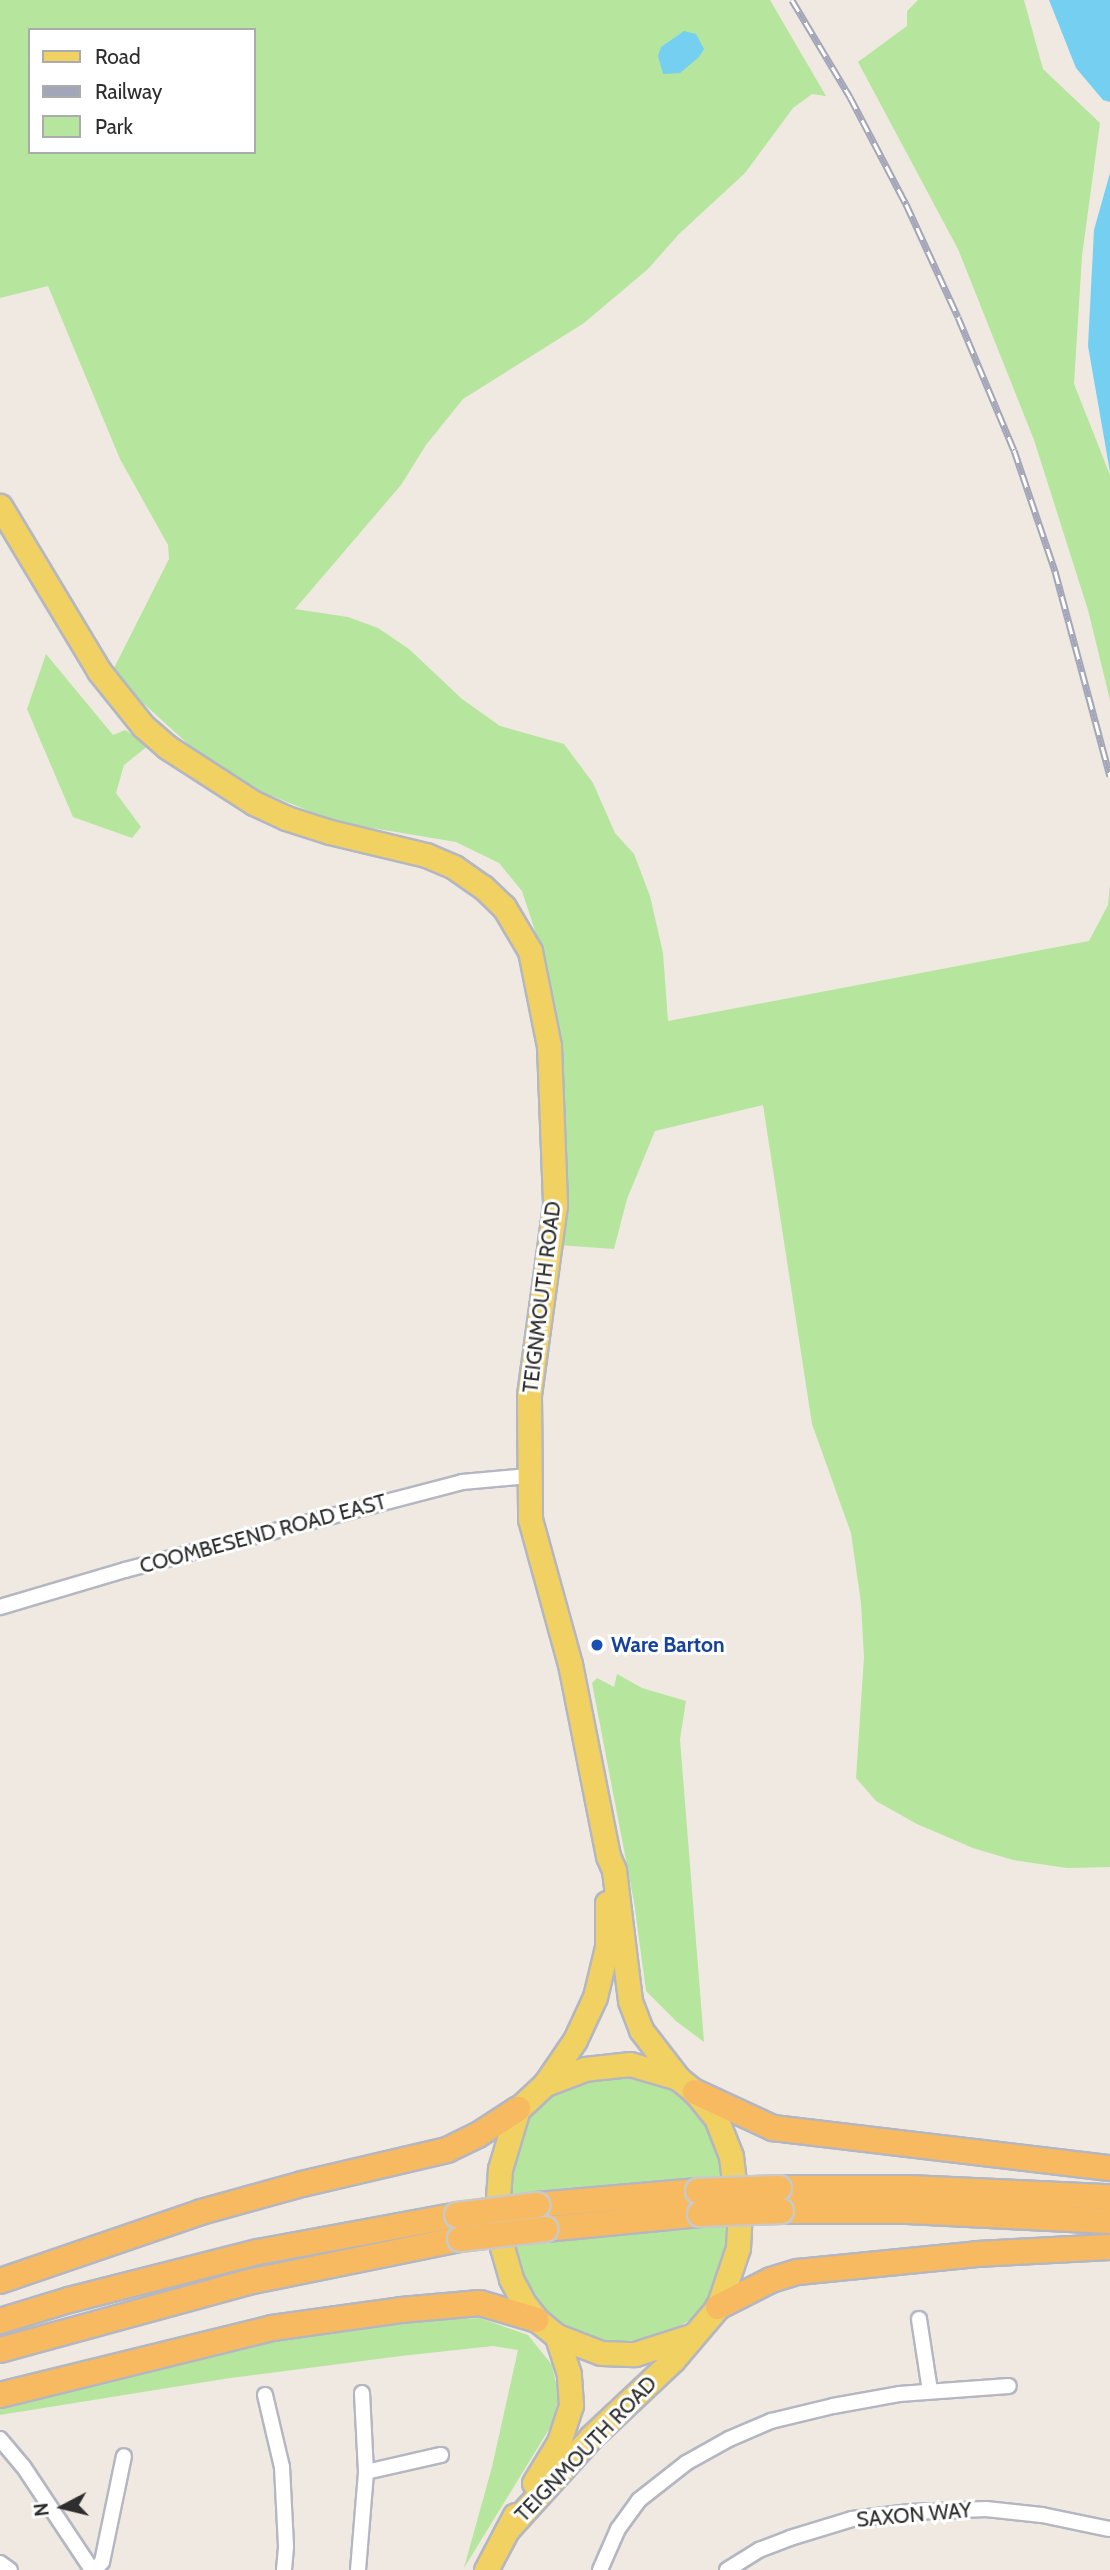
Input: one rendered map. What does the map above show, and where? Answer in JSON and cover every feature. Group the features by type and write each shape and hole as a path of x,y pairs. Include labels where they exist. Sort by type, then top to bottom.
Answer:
{"highway":[{"path":"687,2085 773,2128 1110,2168"},
{"path":"0,2281 201,2212 302,2184 447,2150 478,2136 518,2109"},
{"path":"0,2350 537,2205 780,2199 909,2188 1110,2197"},
{"path":"780,2199 920,2212 1110,2221"},
{"path":"0,2321 69,2300 258,2252 459,2227 545,2229 699,2202"},
{"path":"718,2307 771,2280 798,2272 977,2254 1110,2247"},
{"path":"0,2395 272,2328 401,2309 480,2303 537,2320"}],"main road":[{"name":"TEIGNMOUTH ROAD","path":"0,506 99,671 143,726 167,747 254,803 286,818 426,855 454,867 483,887 504,907 530,951 549,1046 555,1205 528,1395 530,1519 570,1664 608,1856 607,1947 602,1972 588,2017 545,2084"},
{"name":"TEIGNMOUTH ROAD","path":"508,2529 591,2437 673,2360 718,2307 731,2276 738,2248 739,2226 734,2178 725,2137 716,2118 652,2047 635,2018 627,1983 614,1870 608,1856"},
{"path":"687,2085 643,2067 616,2064 585,2069 545,2084 518,2109 501,2158 498,2197 506,2263 516,2291 537,2320 557,2336 588,2350 618,2355 652,2350 691,2336"},
{"name":"TEIGNMOUTH ROAD","path":"486,2570 566,2426 572,2390 557,2336"}],"street":[{"name":"COOMBESEND ROAD EAST","path":"0,1607 125,1570 462,1482 528,1476"},
{"path":"919,2319 930,2390"},
{"path":"600,2570 618,2529 639,2500 686,2463 771,2421 833,2406 930,2390 1009,2386"},
{"path":"358,2570 366,2472 362,2393"},
{"path":"265,2395 282,2468 284,2570"},
{"path":"0,2439 69,2532 93,2570 102,2562 124,2456"},
{"path":"366,2472 441,2455"},
{"name":"SAXON WAY","path":"727,2570 759,2550 790,2538 852,2519 910,2512 986,2509 1042,2515 1109,2529"},
{"path":"0,2563 10,2570"}],"green space":[{"path":"0,0 770,0 826,96 812,94 793,108 745,173 679,234 648,269 584,323 463,399 426,445 401,485 295,609 348,617 378,628 409,649 462,699 500,726 564,744 593,783 615,833 634,854 650,896 663,953 668,1021 1089,941 1108,905 1110,884 1110,1867 1067,1868 1013,1860 973,1848 917,1824 876,1801 856,1778 864,1657 861,1603 851,1533 812,1424 763,1105 655,1131 627,1199 614,1249 558,1245 564,1207 564,1130 553,1005 541,949 522,891 499,863 456,842 336,822 260,791 198,753 111,674 169,559 168,545 120,459 48,286 0,298"},
{"path":"918,0 1024,0 1043,69 1100,123 1082,256 1074,384 1110,475 1110,700 1088,610 1034,440 958,249 858,62 907,26 907,11"},
{"path":"46,654 113,735 125,730 149,745 124,765 116,793 141,827 132,838 73,817 27,709"},
{"path":"617,1674 642,1688 686,1701 680,1739 704,2042 676,2021 646,1991 634,1902 592,1683 597,1678 614,1687"},
{"path":"624,2073 667,2083 700,2110 725,2160 730,2256 716,2291 697,2316 654,2341 611,2345 563,2329 535,2305 516,2268 507,2196 518,2131 540,2103 580,2079"},
{"path":"480,2318 528,2335 552,2365 559,2396 551,2426 464,2568 492,2467 518,2350 493,2346 401,2356 230,2378 0,2415 0,2402 239,2346 433,2320"}],"water":[{"path":"1049,0 1110,0 1110,102 1103,100 1076,68"},
{"path":"684,31 696,34 704,49 699,57 680,73 663,74 658,56 661,47"},
{"path":"1110,173 1110,472 1088,346 1094,230"}],"railway":[{"path":"792,0 850,97 906,204 958,317 1014,450 1055,571 1110,776"}],"place":[{"name":"Ware Barton","path":"597,1645"}]}
